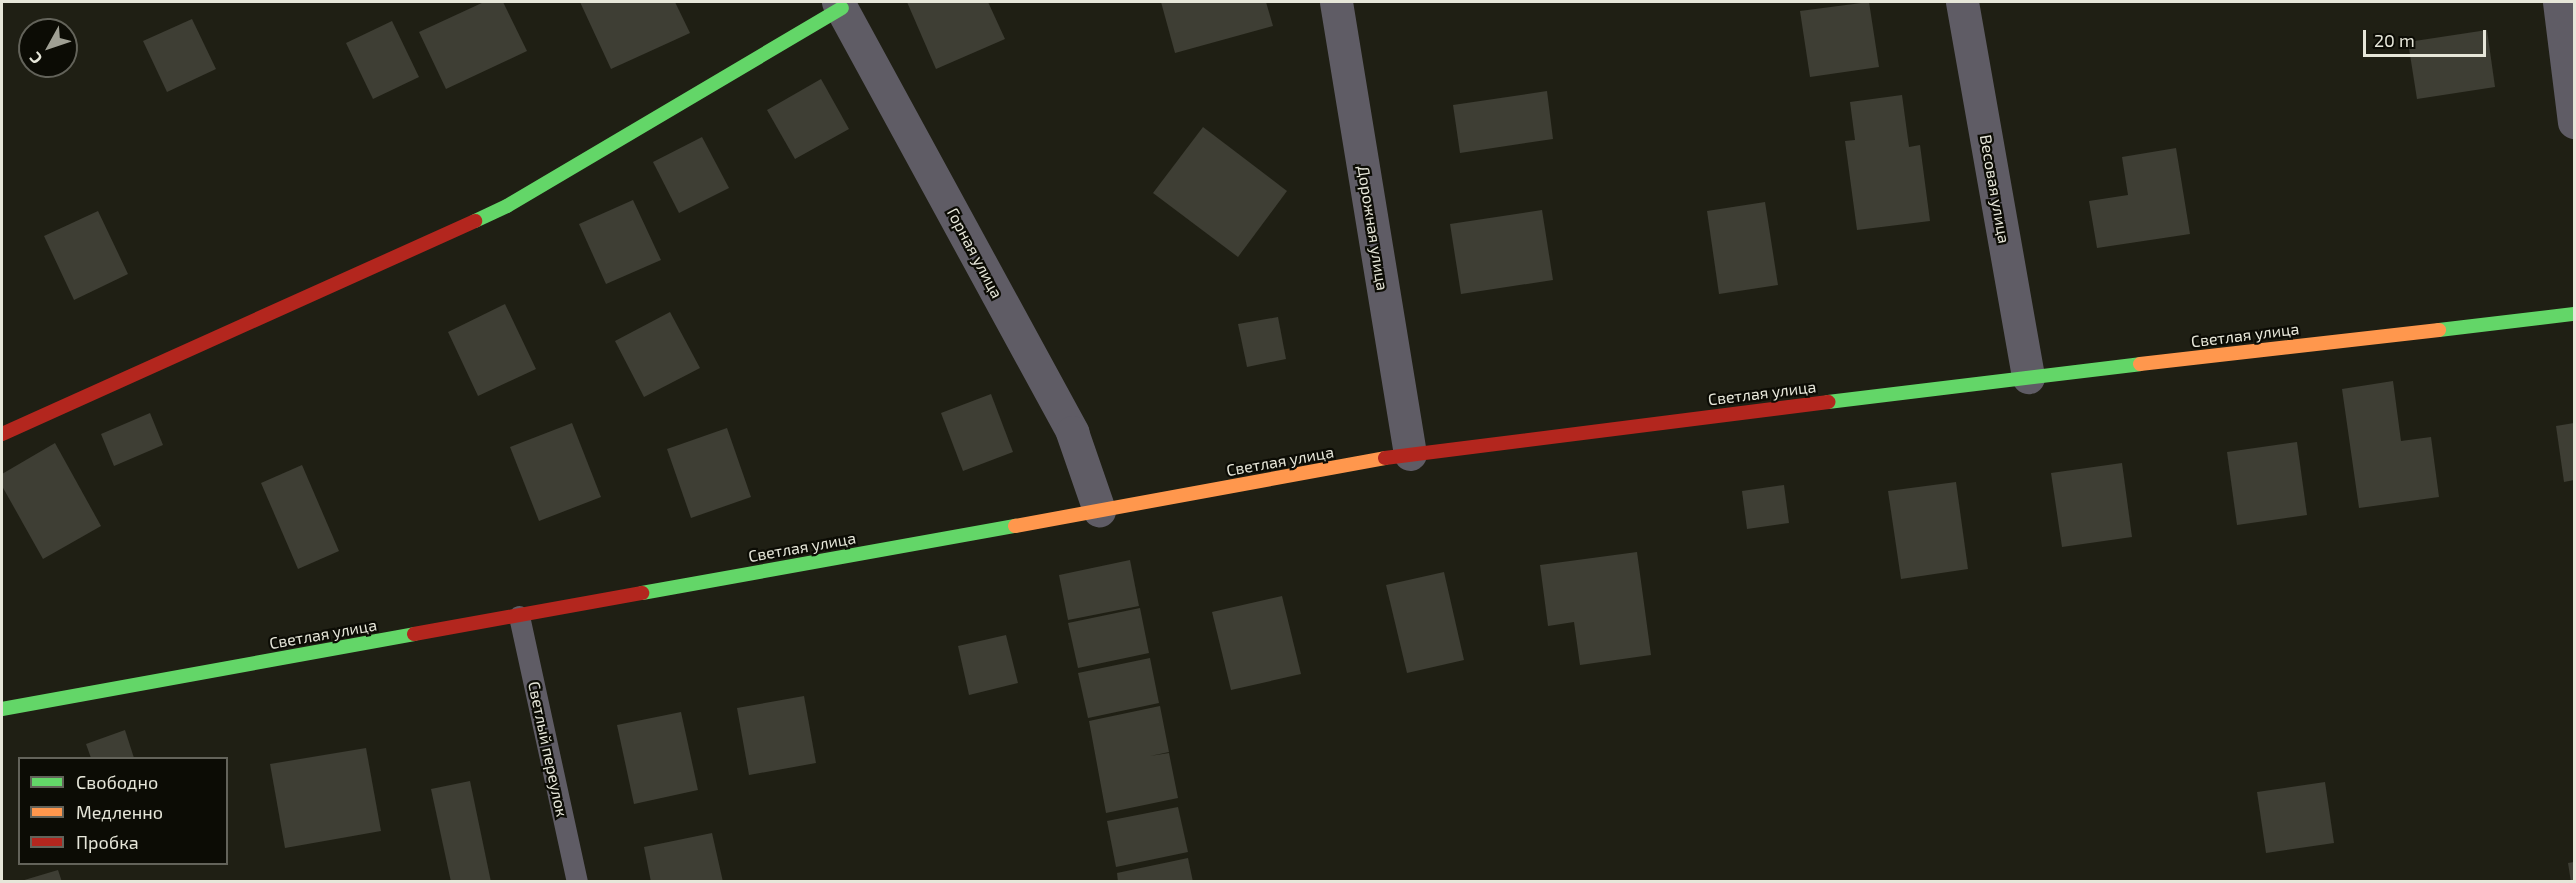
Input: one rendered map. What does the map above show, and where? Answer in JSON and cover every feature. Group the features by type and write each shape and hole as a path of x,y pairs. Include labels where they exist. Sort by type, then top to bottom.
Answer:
{"street":[{"name":"Дорожная улица","path":"1336,2 1410,454"},
{"name":"Весовая улица","path":"1962,2 2028,377"},
{"path":"2559,2 2574,122"},
{"path":"2,434 507,206 840,5"},
{"name":"Горная улица","path":"840,5 1072,432 1099,510"},
{"name":"Светлая улица","path":"2,709 1410,454 2028,377 2574,314"}],"lane":[{"name":"Светлый переулок","path":"519,616 577,882"}],"building":[{"path":"484,2 503,2 527,51 446,89 419,32"},
{"path":"580,2 675,2 690,33 611,69"},
{"path":"907,2 988,2 1005,39 936,69"},
{"path":"1161,2 1266,2 1273,26 1175,53"},
{"path":"1869,2 1879,67 1810,77 1800,11"},
{"path":"192,19 216,69 167,92 143,41"},
{"path":"392,21 419,77 373,99 346,43"},
{"path":"2487,30 2495,87 2417,99 2408,42"},
{"path":"821,79 849,129 795,159 767,110"},
{"path":"1547,91 1553,139 1460,153 1453,105"},
{"path":"1902,95 1909,147 1920,145 1930,221 1857,230 1845,141 1855,140 1850,102"},
{"path":"1203,127 1287,191 1238,257 1153,193"},
{"path":"702,137 729,188 679,213 653,162"},
{"path":"2176,148 2190,234 2097,248 2089,201 2128,195 2122,157"},
{"path":"633,200 661,260 606,284 579,224"},
{"path":"1765,202 1778,285 1719,294 1707,211"},
{"path":"1542,210 1553,280 1461,294 1450,224"},
{"path":"98,211 128,274 74,300 44,236"},
{"path":"505,304 536,369 478,396 448,332"},
{"path":"670,312 700,368 644,397 615,341"},
{"path":"1278,317 1286,359 1247,367 1238,324"},
{"path":"2393,381 2401,441 2431,437 2439,497 2359,508 2342,389"},
{"path":"991,394 1013,452 963,471 941,413"},
{"path":"150,413 163,445 114,466 101,434"},
{"path":"572,423 601,497 539,521 510,447"},
{"path":"2574,423 2574,480 2564,482 2556,426"},
{"path":"727,428 751,497 691,518 667,449"},
{"path":"2297,442 2307,515 2237,525 2227,452"},
{"path":"55,443 101,526 43,559 2,486 2,474"},
{"path":"2122,463 2132,537 2062,547 2051,473"},
{"path":"302,465 339,551 298,569 261,483"},
{"path":"1956,482 1968,569 1901,579 1888,491"},
{"path":"1784,485 1789,523 1747,529 1742,491"},
{"path":"1637,552 1651,655 1580,665 1574,622 1548,626 1540,565"},
{"path":"1130,560 1139,606 1068,620 1059,575"},
{"path":"1444,572 1464,660 1407,673 1386,585"},
{"path":"1282,596 1301,674 1231,690 1212,612"},
{"path":"1140,608 1149,653 1078,668 1068,623"},
{"path":"1006,635 1018,683 969,695 958,646"},
{"path":"1150,658 1159,703 1088,718 1078,673"},
{"path":"804,696 816,763 749,775 737,708"},
{"path":"1160,706 1169,752 1150,756 1169,753 1178,798 1106,813 1089,721"},
{"path":"681,712 698,790 634,804 617,725"},
{"path":"125,730 134,757 91,757 86,744"},
{"path":"366,748 381,831 285,848 270,764"},
{"path":"470,781 491,882 451,882 431,789"},
{"path":"2325,782 2334,843 2266,853 2257,792"},
{"path":"1178,807 1188,852 1116,867 1107,821"},
{"path":"712,833 723,882 651,882 644,847"},
{"path":"1188,858 1193,882 1118,882 1117,873"},
{"path":"2574,862 2574,882 2571,882 2568,863"},
{"path":"58,870 62,882 21,882 21,881"}],"traffic: fast":[{"path":"475,221 507,206 842,8"},
{"path":"2439,330 2574,314"},
{"path":"1828,402 2140,364"},
{"path":"642,593 1015,526"},
{"path":"2,709 414,634"}],"traffic: slow":[{"path":"2140,364 2439,330"},
{"path":"1015,526 1385,458"}],"traffic: jam":[{"path":"2,434 475,221"},
{"path":"1385,458 1828,402"},
{"path":"414,634 642,593"}]}
